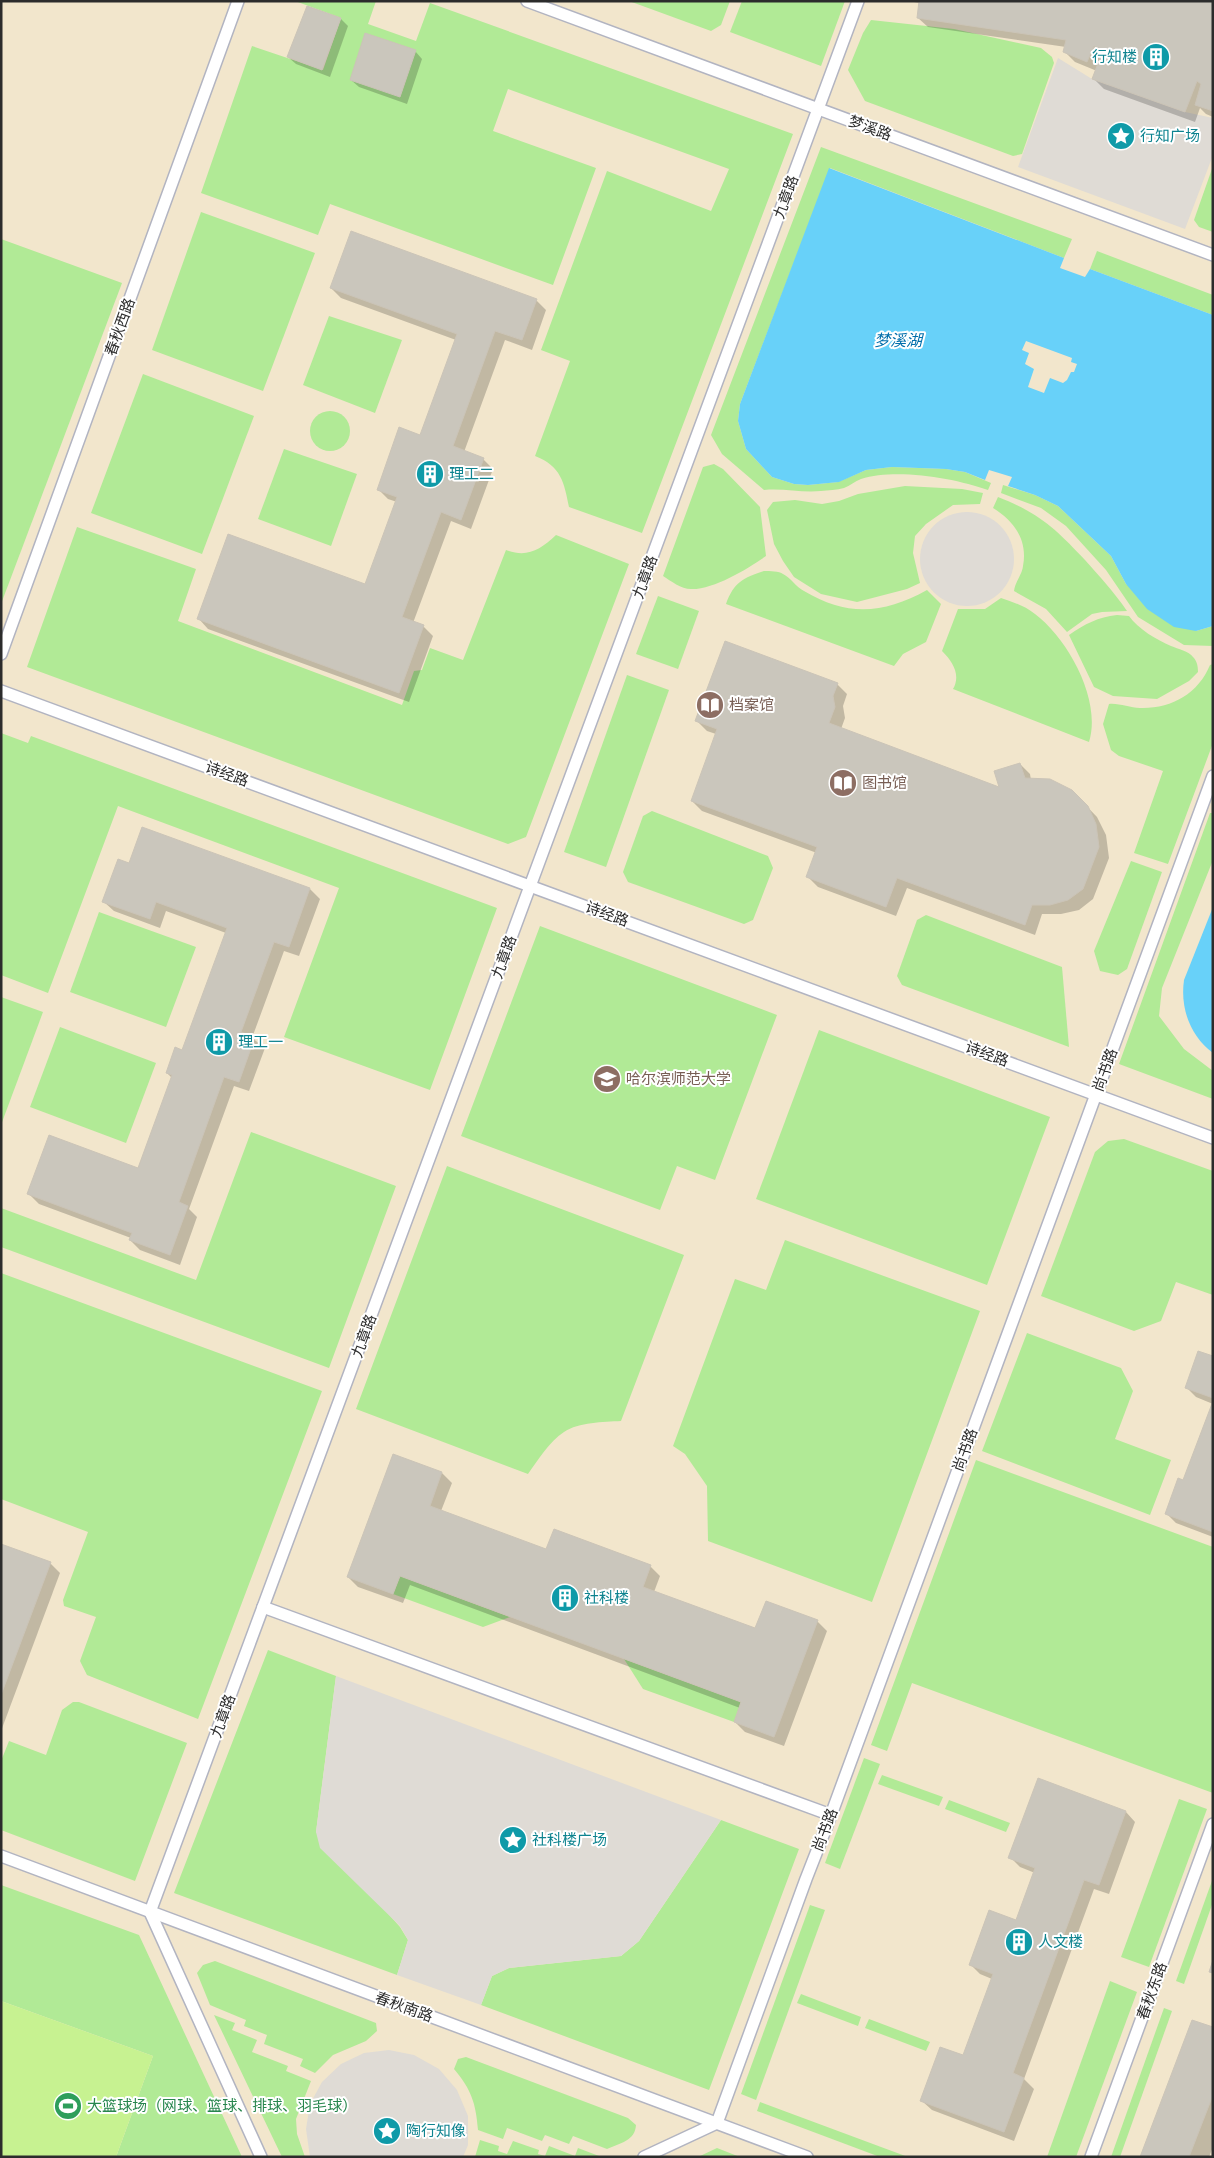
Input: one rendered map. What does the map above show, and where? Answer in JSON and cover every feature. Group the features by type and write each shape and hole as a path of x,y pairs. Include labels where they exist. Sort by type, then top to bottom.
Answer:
{"lane":[{"name":"春秋西路","path":"1,654 238,1"},
{"name":"梦溪路","path":"527,1 1213,255"},
{"name":"九章路","path":"150,1912 858,1"},
{"name":"诗经路","path":"1,691 1213,1138"},
{"name":"尚书路","path":"718,2123 806,1878 831,1815 1213,776"},
{"path":"264,1607 831,1815"},
{"name":"春秋东路","path":"1091,2157 1213,1824"},
{"name":"春秋南路","path":"1,1856 807,2157"},
{"path":"150,1912 261,2157"},
{"path":"644,2157 718,2123"}],"shaded area":[{"name":"哈尔滨师范大学","path":"1,1 1213,1 1213,2157 1,2157"},
{"name":"行知广场","path":"1058,58 1092,79 1185,112 1213,118 1213,155 1185,229 1018,167"},
{"path":"967,512 985,516 1000,526 1010,541 1014,559 1010,577 1000,592 985,602 967,606 949,602 934,592 924,577 920,559 924,541 934,526 949,516"},
{"name":"社科楼广场","path":"336,1676 721,1820 639,1941 621,1956 509,1968 492,1976 481,2005 397,1975 408,1940 400,1926 320,1848 316,1832"},
{"path":"389,2050 414,2055 439,2069 457,2090 468,2116 468,2145 463,2157 310,2157 306,2129 310,2104 322,2082 341,2064 364,2053"}],"green space":[{"path":"295,1 376,1 368,24 416,41 430,3 793,134 642,533 569,507 563,483 556,470 544,460 535,456 570,361 541,350 607,171 711,211 729,169 508,89 493,131 596,168 553,285 330,204 318,235 201,193 252,46 323,70 341,18"},
{"path":"629,1 730,1 721,25 711,31"},
{"path":"742,1 845,1 821,66 730,32"},
{"path":"871,20 954,29 1041,48 1052,57 1054,63 1022,154 1013,156 865,101 848,70 863,33"},
{"path":"821,147 1072,239 1064,258 830,168 740,404 738,421 746,449 772,477 794,484 808,485 838,482 866,470 892,467 946,469 965,472 991,483 988,490 942,478 891,474 861,479 846,487 835,490 764,490 722,454 711,435"},
{"path":"1213,166 1213,232 1199,227 1194,220"},
{"path":"201,212 315,253 263,391 152,350"},
{"path":"1,239 122,283 1,604"},
{"path":"1097,251 1213,295 1213,315 1090,269"},
{"path":"329,316 402,340 375,413 303,385"},
{"path":"143,374 254,416 202,554 91,513"},
{"path":"330,411 344,417 350,431 344,445 330,451 316,445 310,431 316,417"},
{"path":"284,449 357,474 331,546 258,519"},
{"path":"714,464 723,469 760,507 766,556 741,572 720,582 710,586 687,589 663,576 703,467"},
{"path":"1003,485 1035,495 1058,506 1111,556 1126,584 1196,631 1213,626 1213,646 1184,645 1138,617 1106,570 1066,526 1041,508 1001,493"},
{"path":"905,486 962,489 983,493 980,504 953,505 926,524 915,536 913,553 920,583 907,589 857,602 821,594 794,577 774,544 767,510 773,502 795,500 822,504 839,501 858,494"},
{"path":"998,497 1025,509 1056,531 1085,560 1127,611 1092,614 1067,632 1046,609 1014,591 1022,569 1023,548 1018,532 1013,525 993,508"},
{"path":"77,527 196,569 178,621 402,705 414,671 422,670 430,648 463,660 506,550 527,553 544,545 556,535 629,564 526,837 508,844 27,667"},
{"path":"764,571 781,573 801,589 820,599 850,608 881,608 896,604 927,590 941,604 926,642 903,654 894,666 726,604 732,591 740,582"},
{"path":"658,596 699,611 678,669 636,654"},
{"path":"1001,598 1023,606 1035,614 1047,625 1070,654 1086,690 1091,708 1092,725 1089,742 953,689 956,679 955,669 942,651 958,609 985,609"},
{"path":"1129,616 1137,625 1154,637 1189,653 1196,662 1198,672 1189,681 1157,699 1113,696 1094,687 1069,635 1104,617"},
{"path":"1213,664 1213,743 1168,864 1134,853 1163,771 1119,756 1111,750 1103,724 1109,704 1151,708 1182,698 1191,692 1205,675 1210,665"},
{"path":"627,675 669,690 606,867 564,852"},
{"path":"1,733 28,743 31,736 497,908 430,1090 284,1037 339,888 118,806 48,993 1,975"},
{"path":"652,811 768,856 773,868 753,920 744,924 628,882 623,872 643,816"},
{"path":"1210,813 1213,813 1213,860 1162,988 1159,1016 1184,1049 1213,1071 1213,1099 1119,1064"},
{"path":"1131,861 1162,872 1127,969 1118,975 1100,971 1094,951"},
{"path":"99,912 196,947 166,1027 70,992"},
{"path":"926,915 1062,967 1069,1047 902,985 897,976 917,920"},
{"path":"540,926 777,1015 715,1180 677,1166 660,1210 461,1136"},
{"path":"1,997 43,1012 1,1125"},
{"path":"60,1027 156,1063 126,1143 30,1107"},
{"path":"819,1030 1050,1117 987,1285 756,1199"},
{"path":"251,1132 396,1186 329,1368 1,1247 1,1208 196,1280"},
{"path":"1124,1139 1213,1171 1213,1295 1176,1282 1161,1321 1134,1331 1041,1296 1095,1152 1108,1141"},
{"path":"447,1166 684,1255 621,1421 584,1424 564,1432 549,1446 528,1474 356,1409"},
{"path":"785,1240 980,1311 872,1602 708,1541 707,1486 685,1454 673,1446 735,1279 766,1290"},
{"path":"1,1273 322,1391 198,1719 87,1675 80,1661 96,1617 64,1606 63,1600 88,1532 1,1499"},
{"path":"1027,1333 1121,1368 1133,1391 1115,1439 1171,1460 1150,1515 982,1451"},
{"path":"976,1460 1213,1547 1213,1793 912,1683 887,1751 871,1745"},
{"path":"400,1576 510,1617 483,1627 393,1594"},
{"path":"268,1650 336,1676 316,1832 400,1927 408,1940 397,1975 174,1893"},
{"path":"624,1659 741,1702 734,1722 643,1689"},
{"path":"73,1702 79,1702 187,1743 135,1881 1,1830 1,1761 9,1741 46,1755 62,1710"},
{"path":"864,1758 880,1764 840,1869 825,1863"},
{"path":"882,1775 943,1797 939,1806 878,1784"},
{"path":"1179,1799 1207,1809 1149,1967 1121,1957"},
{"path":"949,1800 1010,1823 1006,1832 945,1809"},
{"path":"721,1820 799,1849 709,2090 481,2005 492,1976 509,1968 621,1956 639,1941"},
{"path":"1213,1878 1213,1902 1184,1984 1176,1981"},
{"path":"1,1885 139,1935 242,2157 116,2157 153,2056 1,2001"},
{"path":"810,1905 825,1910 756,2100 741,2094"},
{"path":"215,1961 376,2023 377,2031 366,2041 333,2055 315,2073 300,2066 303,2059 264,2044 267,2035 244,2026 246,2020 210,2005 197,1973 203,1965"},
{"path":"1110,1981 1137,1992 1076,2157 1047,2157"},
{"path":"801,1994 861,2017 858,2026 797,2003"},
{"name":"大篮球场（网球、篮球、排球、羽毛球）","path":"1,2001 153,2056 116,2157 1,2157"},
{"path":"1164,2008 1172,2011 1120,2157 1111,2157"},
{"path":"214,2015 235,2023 232,2030 257,2040 252,2052 288,2066 286,2071 311,2081 296,2119 297,2134 305,2157 282,2157"},
{"path":"869,2019 930,2042 926,2051 865,2028"},
{"path":"466,2057 628,2118 636,2125 633,2135 626,2141 607,2149 573,2136 569,2144 545,2135 542,2141 507,2128 503,2139 478,2130 472,2097 465,2083 454,2069 458,2059"},
{"path":"760,2102 908,2157 880,2157 757,2111"},
{"path":"480,2140 499,2146 498,2151 507,2154 513,2141 539,2150 538,2154 545,2156 549,2146 575,2156 578,2148 599,2156 475,2157"},
{"path":"717,2148 740,2157 698,2157"}],"water":[{"name":"梦溪湖","path":"829,168 1064,258 1060,268 1085,277 1090,269 1213,315 1213,626 1196,631 1174,627 1147,609 1126,584 1111,556 1058,506 1035,495 1008,486 1012,477 989,470 985,480 965,472 946,469 892,467 866,470 839,482 808,485 794,484 772,477 746,449 738,421 740,404","holes":["1026,341 1072,358 1071,362 1077,364 1074,372 1071,372 1063,383 1050,378 1044,393 1028,387 1034,369 1025,364 1029,353 1022,350"]},
{"path":"1213,907 1213,1053 1198,1038 1188,1021 1183,990 1184,980"}],"building":[{"name":"行知楼","path":"919,1 1213,1 1213,111 1195,105 1201,84 1197,81 1185,112 1092,79 1103,50 1094,46 1087,62 1063,52 1066,40 917,18"},
{"path":"307,6 341,18 322,70 287,57"},
{"path":"365,33 416,50 400,97 350,80"},
{"name":"理工二","path":"351,231 537,299 522,340 495,331 453,446 484,458 461,520 441,512 402,617 424,625 399,693 197,619 228,534 365,584 397,497 377,490 399,427 420,435 457,334 330,288"},
{"name":"图书馆","path":"725,641 838,683 833,696 835,707 829,723 999,787 994,771 1020,763 1025,778 1050,779 1072,790 1088,806 1096,824 1099,847 1083,889 1068,900 1050,905 1032,905 1025,925 897,878 886,907 806,877 817,847 691,801 717,729 695,721"},
{"name":"理工一","path":"142,827 310,888 289,947 274,942 241,1032 255,1037 239,1082 224,1077 179,1202 188,1206 170,1255 129,1240 132,1233 27,1194 49,1135 138,1168 172,1075 166,1073 175,1047 182,1050 227,928 156,902 150,919 102,902 118,859 129,863"},
{"path":"1198,1351 1213,1356 1213,1398 1185,1388"},
{"path":"1213,1401 1213,1532 1165,1514 1178,1478 1183,1480"},
{"name":"社科楼","path":"393,1454 442,1472 430,1506 546,1549 554,1529 651,1565 643,1587 755,1628 766,1601 818,1620 774,1737 734,1722 741,1702 400,1576 393,1594 347,1577"},
{"path":"1,1544 51,1562 1,1695"},
{"name":"人文楼","path":"1038,1778 1126,1811 1099,1885 1084,1880 1013,2073 1024,2078 1004,2132 920,2101 940,2047 963,2055 993,1974 969,1965 989,1910 1016,1920 1035,1868 1008,1858"},
{"path":"1213,1960 1213,1973 1209,1972"},
{"path":"1192,2020 1213,2027 1213,2095 1189,2157 1140,2157"}],"place":[{"name":"行知楼","path":"1156,57"},
{"name":"行知广场","path":"1121,136"},
{"name":"理工二","path":"430,474"},
{"name":"档案馆","path":"710,705"},
{"name":"图书馆","path":"843,783"},
{"name":"理工一","path":"219,1042"},
{"name":"哈尔滨师范大学","path":"607,1079"},
{"name":"社科楼","path":"565,1598"},
{"name":"社科楼广场","path":"513,1840"},
{"name":"人文楼","path":"1019,1942"},
{"name":"大篮球场（网球、篮球、排球、羽毛球）","path":"68,2106"},
{"name":"陶行知像","path":"387,2131"}]}
